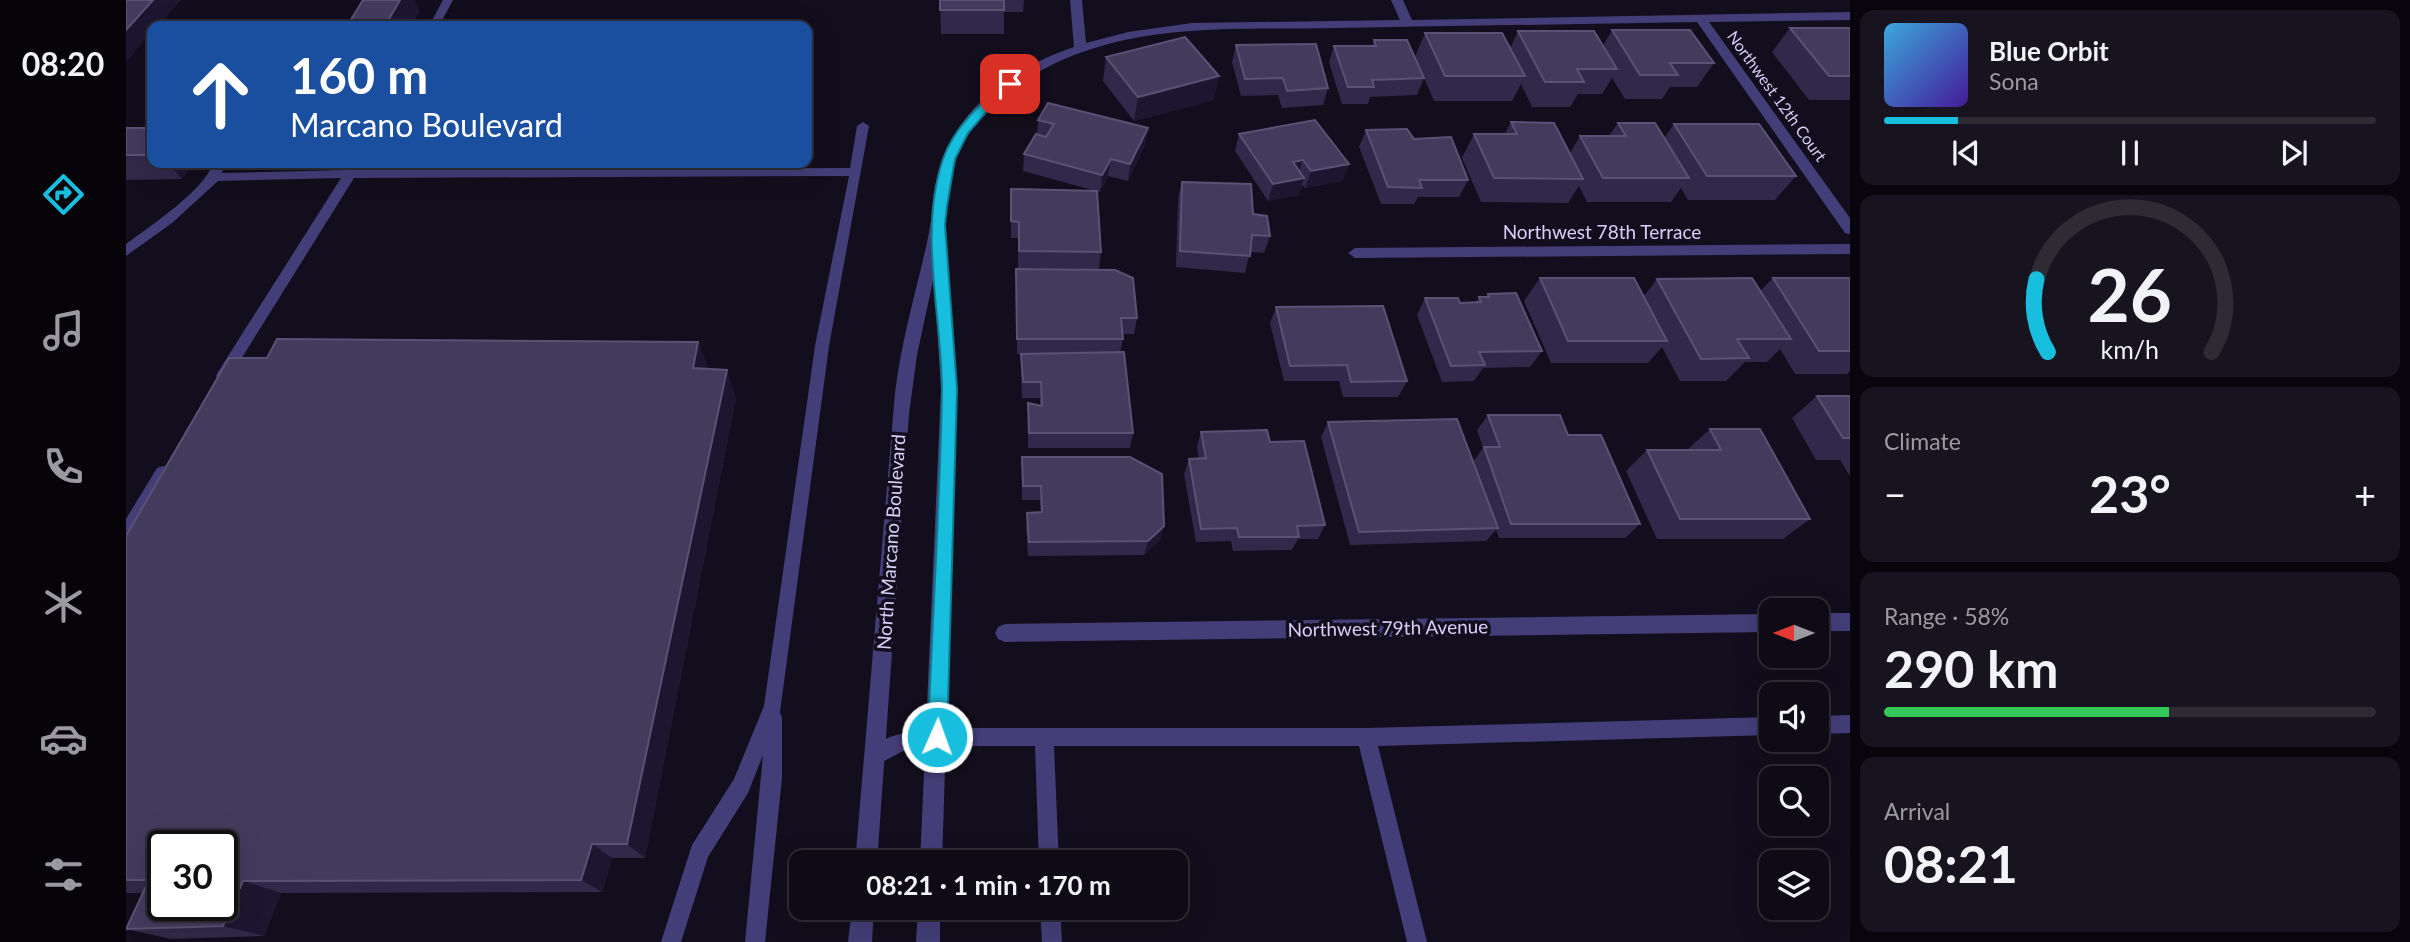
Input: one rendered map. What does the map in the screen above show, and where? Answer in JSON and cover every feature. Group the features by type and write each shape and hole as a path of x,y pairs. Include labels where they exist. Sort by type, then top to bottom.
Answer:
{"street":[{"path":"1076,0 1080,47"},
{"path":"1397,0 1407,23"},
{"name":"North Marcano Boulevard","path":"867,850 903,390 939,225 949,159 963,132 984,107 1010,84 1046,61 1104,39 1146,31 1192,27 1850,16"},
{"name":"Northwest 12th Court","path":"1700,18 1850,229"},
{"name":"North Marcano Boulevard","path":"933,850 949,389 939,225"},
{"name":"Northwest 78th Terrace","path":"1355,253 1850,249"},
{"path":"1829,622 1850,622"},
{"name":"Northwest 79th Avenue","path":"1005,633 1759,623"},
{"path":"860,942 862,920"},
{"path":"928,942 929,920"}],"lane":[{"path":"437,21 449,0"},
{"path":"755,942 772,778 773,706 822,346 863,126"},
{"path":"126,251 167,220 215,177 218,168"},
{"path":"215,177 354,168 856,172"},
{"path":"216,387 354,168"},
{"path":"126,533 174,455"},
{"path":"671,942 699,852 741,786 773,706"},
{"path":"1829,725 1850,724"},
{"path":"874,757 900,742 937,737 1366,737 1759,726"},
{"path":"1044,736 1048,850"},
{"path":"1366,737 1418,942"},
{"path":"1051,920 1052,942"}],"building":[{"path":"126,0 153,0 126,30"},
{"path":"363,0 400,0 388,21 350,21"},
{"path":"940,0 1004,0 1004,10 940,10"},
{"path":"1790,28 1850,28 1850,76 1829,76"},
{"path":"1612,30 1690,30 1714,63 1670,63 1678,75 1640,75"},
{"path":"1518,31 1594,31 1617,69 1577,69 1584,82 1545,82"},
{"path":"1425,33 1502,33 1525,76 1445,76"},
{"path":"1185,37 1219,76 1138,97 1106,57"},
{"path":"1374,40 1407,40 1424,78 1372,80 1374,87 1348,87 1334,46 1376,46"},
{"path":"1316,44 1328,88 1287,91 1283,78 1245,79 1236,45"},
{"path":"1048,103 1148,128 1130,164 1111,159 1102,175 1024,154 1036,134 1046,137 1054,124 1038,120"},
{"path":"1315,120 1349,164 1311,171 1303,160 1293,162 1304,178 1273,184 1239,134"},
{"path":"1511,122 1554,123 1583,179 1494,178 1474,134 1517,134"},
{"path":"1618,123 1655,123 1689,178 1603,178 1580,136 1626,136"},
{"path":"1674,124 1759,124 1796,176 1707,176"},
{"path":"126,128 147,128 147,155 126,155"},
{"path":"1407,129 1414,139 1451,137 1468,180 1419,180 1422,188 1388,187 1366,130"},
{"path":"1182,182 1251,184 1253,214 1267,216 1270,236 1252,235 1250,256 1180,251"},
{"path":"1011,189 1097,191 1101,252 1019,251 1019,222 1011,221"},
{"path":"1016,269 1115,270 1133,278 1137,318 1121,318 1123,339 1017,339"},
{"path":"1540,278 1634,278 1667,341 1568,341"},
{"path":"1752,278 1791,339 1737,339 1749,358 1701,359 1657,279"},
{"path":"1773,278 1850,278 1850,351 1819,351"},
{"path":"1516,293 1542,351 1479,352 1485,365 1451,366 1425,298 1458,298 1460,303 1481,302 1479,297 1489,297 1488,294"},
{"path":"1383,306 1407,381 1351,382 1347,365 1290,366 1276,307"},
{"path":"277,339 698,342 693,368 727,370 627,844 592,844 581,880 243,881 238,892 238,830 147,830 147,880 126,880 126,536 229,358 267,358"},
{"path":"1124,352 1133,433 1029,433 1028,403 1042,406 1041,382 1023,382 1021,354"},
{"path":"1817,396 1850,396 1850,438 1843,438"},
{"path":"1488,415 1560,415 1568,435 1601,435 1640,524 1511,524 1484,447 1500,447"},
{"path":"1457,419 1498,528 1359,532 1328,422"},
{"path":"1710,429 1760,429 1810,519 1680,519 1647,450 1721,450"},
{"path":"1267,430 1270,442 1304,441 1325,525 1297,526 1299,537 1239,537 1237,528 1201,529 1189,459 1206,458 1201,432"},
{"path":"1022,457 1130,457 1162,474 1164,526 1148,541 1029,542 1027,513 1042,512 1041,486 1023,486"},
{"path":"147,884 147,921 225,921 223,926 126,929"}],"route":[{"path":"937,737 949,389 939,225 943,187 949,159 963,132 984,107 1010,84"}]}
